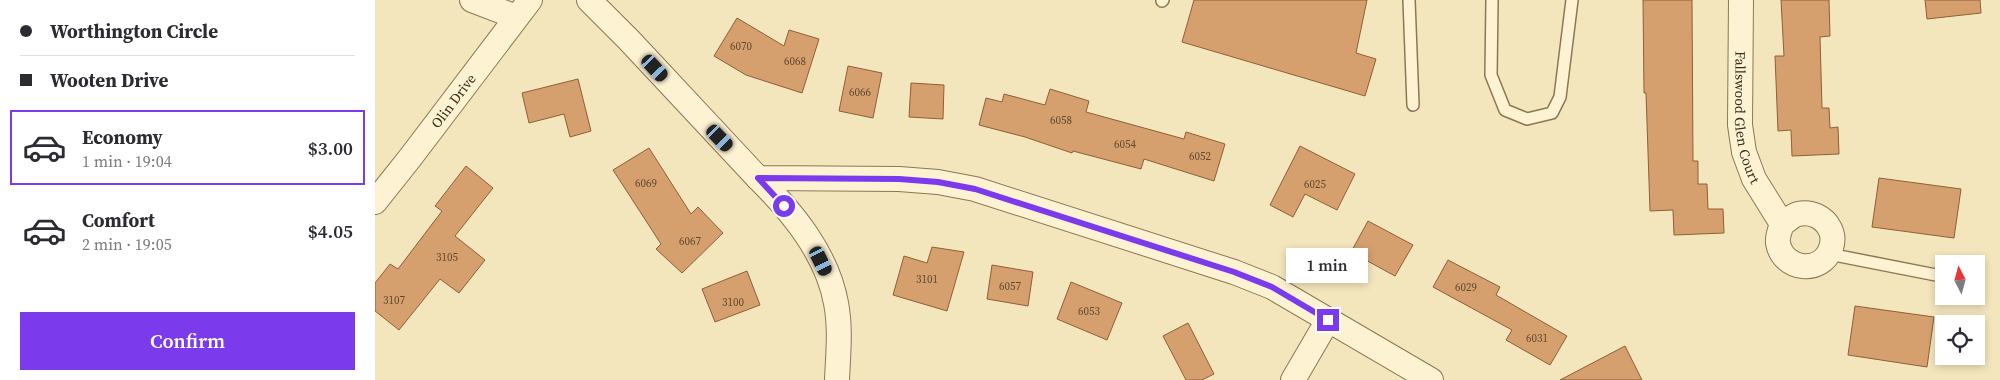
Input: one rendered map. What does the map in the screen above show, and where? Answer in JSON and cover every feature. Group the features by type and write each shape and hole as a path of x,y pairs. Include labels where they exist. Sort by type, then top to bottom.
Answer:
{"street":[{"path":"472,0 523,9"},
{"path":"589,0 629,40 795,218 814,246 828,276 836,304 839,334 837,380"},
{"name":"Fallswood Glen Court","path":"1741,0 1740,125 1744,152 1754,179 1782,224"},
{"name":"Olin Drive","path":"375,202 523,9"},
{"path":"758,178 899,179 938,182 975,189 1234,272 1272,287 1431,380"},
{"path":"1797,214 1812,214 1823,219 1831,230 1833,243 1829,254 1815,266 1802,267 1791,263 1785,257 1778,243 1782,224 1797,214"},
{"path":"1293,380 1328,320"}],"lane":[{"path":"1409,0 1413,105"},
{"path":"1492,0 1491,75 1505,110 1527,118 1552,113 1559,97 1572,0"},
{"path":"1829,254 1935,275"}],"building":[{"path":"1194,0 1367,0 1356,53 1376,59 1365,96 1182,42"},
{"path":"1643,0 1692,0 1693,161 1698,161 1698,184 1707,184 1708,209 1723,209 1724,233 1674,235 1673,210 1650,211 1646,93 1644,93"},
{"path":"1781,0 1829,0 1830,36 1820,37 1822,108 1829,108 1830,128 1838,127 1839,154 1792,156 1791,130 1778,131 1775,56 1784,56"},
{"path":"1925,0 1980,0 1981,13 1927,19"},
{"path":"737,18 784,46 789,30 819,39 802,93 746,75 714,56"},
{"path":"848,66 882,73 873,118 839,111"},
{"path":"578,79 591,131 570,137 564,114 529,123 522,93"},
{"path":"911,83 944,85 943,119 909,117"},
{"path":"1050,89 1089,101 1086,112 1184,139 1186,132 1225,144 1214,181 1144,159 1141,169 1073,151 1072,153 1025,137 979,125 986,98 1002,102 1004,94 1045,105"},
{"path":"1300,146 1355,174 1337,210 1305,194 1293,217 1270,205"},
{"path":"649,148 691,214 698,207 723,233 682,273 656,249 661,244 613,170"},
{"path":"466,166 493,188 455,236 485,260 459,293 440,279 399,330 375,311 375,283 390,264 398,269 442,211 435,206"},
{"path":"1879,178 1961,189 1954,238 1872,227"},
{"path":"1368,221 1413,245 1395,276 1351,252"},
{"path":"932,247 964,252 947,311 893,295 904,256 927,263"},
{"path":"1448,260 1500,287 1496,295 1567,336 1550,365 1506,340 1512,330 1433,287"},
{"path":"992,265 1033,272 1028,306 987,299"},
{"path":"747,271 760,305 715,322 702,289"},
{"path":"1071,282 1122,303 1107,340 1057,319"},
{"path":"1855,306 1934,317 1927,367 1848,355"},
{"path":"1188,323 1214,374 1202,380 1186,380 1163,336"},
{"path":"1625,346 1642,380 1560,380"}],"route":[{"path":"784,206 758,178 899,179 938,182 975,189 1234,272 1272,287 1328,320"}]}
